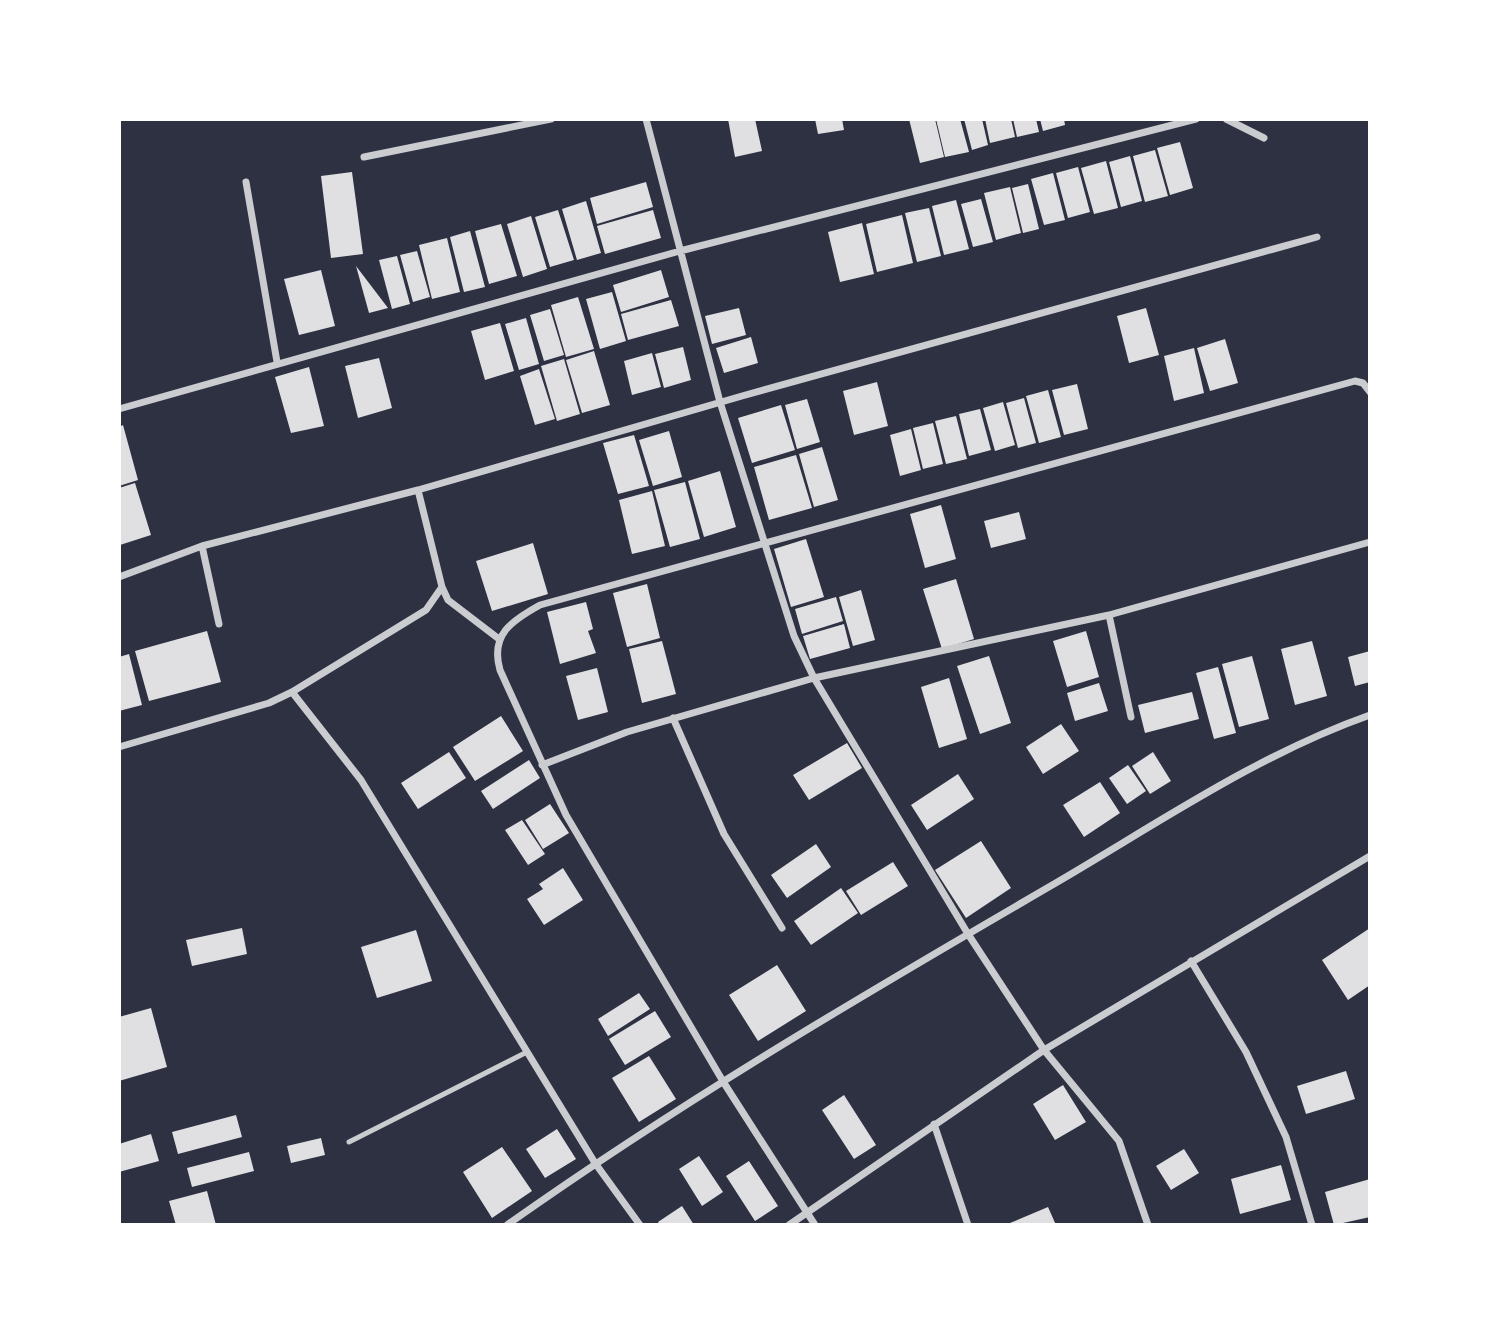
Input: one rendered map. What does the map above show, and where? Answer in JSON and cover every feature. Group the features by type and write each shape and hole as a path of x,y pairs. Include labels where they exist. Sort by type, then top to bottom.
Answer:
{"street":[{"path":"363,157 551,119"},
{"path":"646,119 720,402 794,636 814,678 968,934 1044,1050 1119,1141 1148,1225"},
{"path":"119,409 277,362 464,314 680,251 1196,119"},
{"path":"1226,119 1264,138"},
{"path":"246,182 277,362"},
{"path":"119,577 202,546 418,490 720,402 1317,237"},
{"path":"815,1225 724,1083 554,792 500,670 496,654 499,639 508,627 540,606 1354,381 1363,383 1370,393"},
{"path":"418,490 442,587 448,600 499,639"},
{"path":"542,765 627,732 814,678 1109,615 1370,542"},
{"path":"202,546 219,624"},
{"path":"119,747 268,703 292,692 426,610 442,587"},
{"path":"1109,615 1131,717"},
{"path":"292,692 362,780 595,1163 640,1225"},
{"path":"507,1225 595,1163 968,934 1281,750 1370,715"},
{"path":"673,718 724,834 782,928"},
{"path":"789,1225 1044,1050 1370,856"},
{"path":"1191,961 1246,1052 1286,1137 1312,1225"},
{"path":"934,1124 968,1225"}],"lane":[{"path":"349,1142 527,1052"}],"building":[{"path":"728,119 755,119 762,151 735,157"},
{"path":"815,119 842,119 844,130 818,134"},
{"path":"909,119 935,119 944,157 920,163"},
{"path":"936,119 960,119 969,152 945,157"},
{"path":"964,119 982,119 988,145 972,150"},
{"path":"985,119 1011,119 1015,137 990,143"},
{"path":"1013,119 1036,119 1039,132 1017,137"},
{"path":"1040,119 1064,119 1065,125 1043,131"},
{"path":"1180,142 1193,188 1170,195 1157,148"},
{"path":"1155,150 1168,196 1145,202 1133,156"},
{"path":"1130,156 1142,201 1121,207 1109,162"},
{"path":"1106,161 1118,208 1094,214 1081,168"},
{"path":"1078,167 1090,212 1068,218 1056,173"},
{"path":"352,172 363,254 331,258 321,176"},
{"path":"1053,173 1065,220 1044,225 1031,179"},
{"path":"646,182 653,207 597,224 590,198"},
{"path":"1028,184 1039,229 1023,233 1012,188"},
{"path":"1010,187 1021,233 996,240 984,193"},
{"path":"981,199 993,242 973,247 961,204"},
{"path":"956,200 969,249 944,255 932,206"},
{"path":"586,201 601,253 577,260 562,209"},
{"path":"929,208 941,256 917,262 905,213"},
{"path":"558,210 574,260 550,267 535,217"},
{"path":"653,210 661,238 605,254 597,226"},
{"path":"902,215 913,263 877,272 866,224"},
{"path":"531,216 547,269 523,277 507,224"},
{"path":"862,223 874,274 840,282 828,232"},
{"path":"501,224 517,276 489,284 475,231"},
{"path":"470,231 485,287 464,292 450,237"},
{"path":"447,238 460,292 432,299 419,245"},
{"path":"417,251 430,297 413,302 400,255"},
{"path":"397,256 410,304 392,309 379,260"},
{"path":"356,266 388,308 369,313"},
{"path":"321,270 335,326 299,335 284,279"},
{"path":"661,270 669,297 621,312 613,285"},
{"path":"612,292 626,341 600,349 586,299"},
{"path":"578,297 594,349 566,357 551,305"},
{"path":"671,300 679,326 628,340 621,314"},
{"path":"739,308 746,335 712,344 705,316"},
{"path":"1146,308 1159,355 1129,363 1117,316"},
{"path":"550,309 564,355 544,361 530,315"},
{"path":"526,318 539,364 519,370 505,324"},
{"path":"500,323 514,371 485,380 471,331"},
{"path":"751,337 758,363 724,373 716,348"},
{"path":"1225,339 1238,383 1210,391 1197,348"},
{"path":"683,347 691,380 664,388 655,354"},
{"path":"1194,348 1204,393 1174,401 1164,356"},
{"path":"594,351 610,405 582,413 566,360"},
{"path":"652,353 661,387 632,395 624,361"},
{"path":"379,358 392,408 358,418 345,366"},
{"path":"564,359 580,414 557,421 541,366"},
{"path":"309,367 324,426 291,433 275,377"},
{"path":"539,369 555,419 535,425 520,376"},
{"path":"877,382 888,426 854,435 843,391"},
{"path":"1077,384 1088,429 1064,435 1052,390"},
{"path":"1048,390 1061,437 1039,443 1026,396"},
{"path":"1024,398 1036,443 1018,448 1006,403"},
{"path":"807,399 820,442 797,449 785,405"},
{"path":"1003,402 1015,445 995,451 983,408"},
{"path":"781,405 795,450 752,463 738,418"},
{"path":"980,409 991,450 969,456 959,414"},
{"path":"956,416 967,459 946,464 935,421"},
{"path":"933,423 943,464 923,469 913,428"},
{"path":"123,425 138,480 119,486 119,427"},
{"path":"911,429 921,470 900,476 890,435"},
{"path":"669,431 682,477 653,486 639,440"},
{"path":"634,435 649,486 618,494 603,443"},
{"path":"822,447 838,500 814,507 799,454"},
{"path":"796,455 812,508 769,520 754,467"},
{"path":"720,471 736,527 704,537 688,481"},
{"path":"685,482 700,539 670,547 654,490"},
{"path":"135,483 151,535 120,545 119,488"},
{"path":"652,491 665,546 632,554 619,500"},
{"path":"941,505 956,559 925,568 910,514"},
{"path":"1019,512 1026,539 991,548 984,521"},
{"path":"806,539 824,597 791,607 774,549"},
{"path":"533,543 548,594 492,611 476,561"},
{"path":"956,579 974,639 942,649 923,589"},
{"path":"647,584 660,638 627,647 613,593"},
{"path":"861,590 875,640 853,646 839,597"},
{"path":"836,597 843,621 802,634 795,609"},
{"path":"586,602 593,629 588,631 596,653 560,664 547,612"},
{"path":"844,624 850,648 810,659 803,636"},
{"path":"207,631 221,682 149,701 135,651"},
{"path":"1086,631 1099,677 1067,687 1053,641"},
{"path":"662,641 676,694 642,703 629,649"},
{"path":"1312,641 1327,696 1295,705 1281,649"},
{"path":"1370,651 1370,682 1355,686 1348,657"},
{"path":"129,654 142,705 119,711 119,657"},
{"path":"989,656 1011,723 980,734 957,666"},
{"path":"1252,656 1269,719 1239,727 1222,664"},
{"path":"1218,667 1236,733 1214,739 1196,673"},
{"path":"597,668 608,712 578,720 566,676"},
{"path":"949,678 967,739 939,748 921,687"},
{"path":"1099,683 1108,711 1075,721 1067,693"},
{"path":"1192,692 1199,719 1145,733 1138,705"},
{"path":"501,716 523,751 475,781 453,747"},
{"path":"1061,724 1079,751 1043,774 1026,747"},
{"path":"847,743 862,768 809,800 793,775"},
{"path":"449,752 466,778 418,809 401,783"},
{"path":"1153,752 1171,781 1150,794 1132,766"},
{"path":"529,760 540,778 493,809 481,791"},
{"path":"1128,765 1146,791 1127,804 1109,778"},
{"path":"958,774 974,799 927,830 911,805"},
{"path":"1100,782 1120,813 1084,837 1063,805"},
{"path":"550,804 569,833 543,849 525,820"},
{"path":"522,820 545,854 528,865 505,830"},
{"path":"981,841 1011,888 966,918 935,870"},
{"path":"816,844 831,867 787,898 771,875"},
{"path":"893,862 908,886 861,915 846,891"},
{"path":"563,868 583,900 544,925 527,899 543,889 539,884"},
{"path":"841,888 858,913 811,945 794,921"},
{"path":"242,928 247,954 192,966 186,940"},
{"path":"1370,928 1370,985 1348,1000 1322,960"},
{"path":"416,930 432,981 377,998 361,947"},
{"path":"777,965 806,1011 758,1041 729,995"},
{"path":"639,993 650,1009 608,1036 598,1019"},
{"path":"151,1008 167,1067 119,1081 119,1017"},
{"path":"655,1011 671,1037 625,1065 609,1039"},
{"path":"649,1056 676,1099 639,1122 612,1078"},
{"path":"1346,1071 1355,1099 1306,1114 1297,1086"},
{"path":"1063,1085 1086,1122 1055,1140 1033,1104"},
{"path":"844,1095 876,1145 854,1159 822,1110"},
{"path":"236,1115 242,1137 178,1154 172,1132"},
{"path":"557,1129 576,1159 545,1178 526,1149"},
{"path":"151,1134 159,1161 119,1172 119,1144"},
{"path":"321,1138 325,1155 291,1163 287,1146"},
{"path":"502,1147 532,1191 492,1218 463,1172"},
{"path":"1184,1149 1199,1173 1171,1190 1156,1166"},
{"path":"249,1152 254,1171 192,1187 187,1168"},
{"path":"699,1156 723,1192 702,1206 679,1169"},
{"path":"749,1161 778,1206 755,1221 726,1176"},
{"path":"1281,1165 1291,1200 1240,1214 1231,1179"},
{"path":"1370,1179 1370,1217 1334,1225 1325,1192"},
{"path":"207,1191 216,1225 176,1225 169,1201"},
{"path":"682,1206 694,1225 660,1225 658,1222"},
{"path":"1048,1207 1056,1225 1010,1223"}]}
